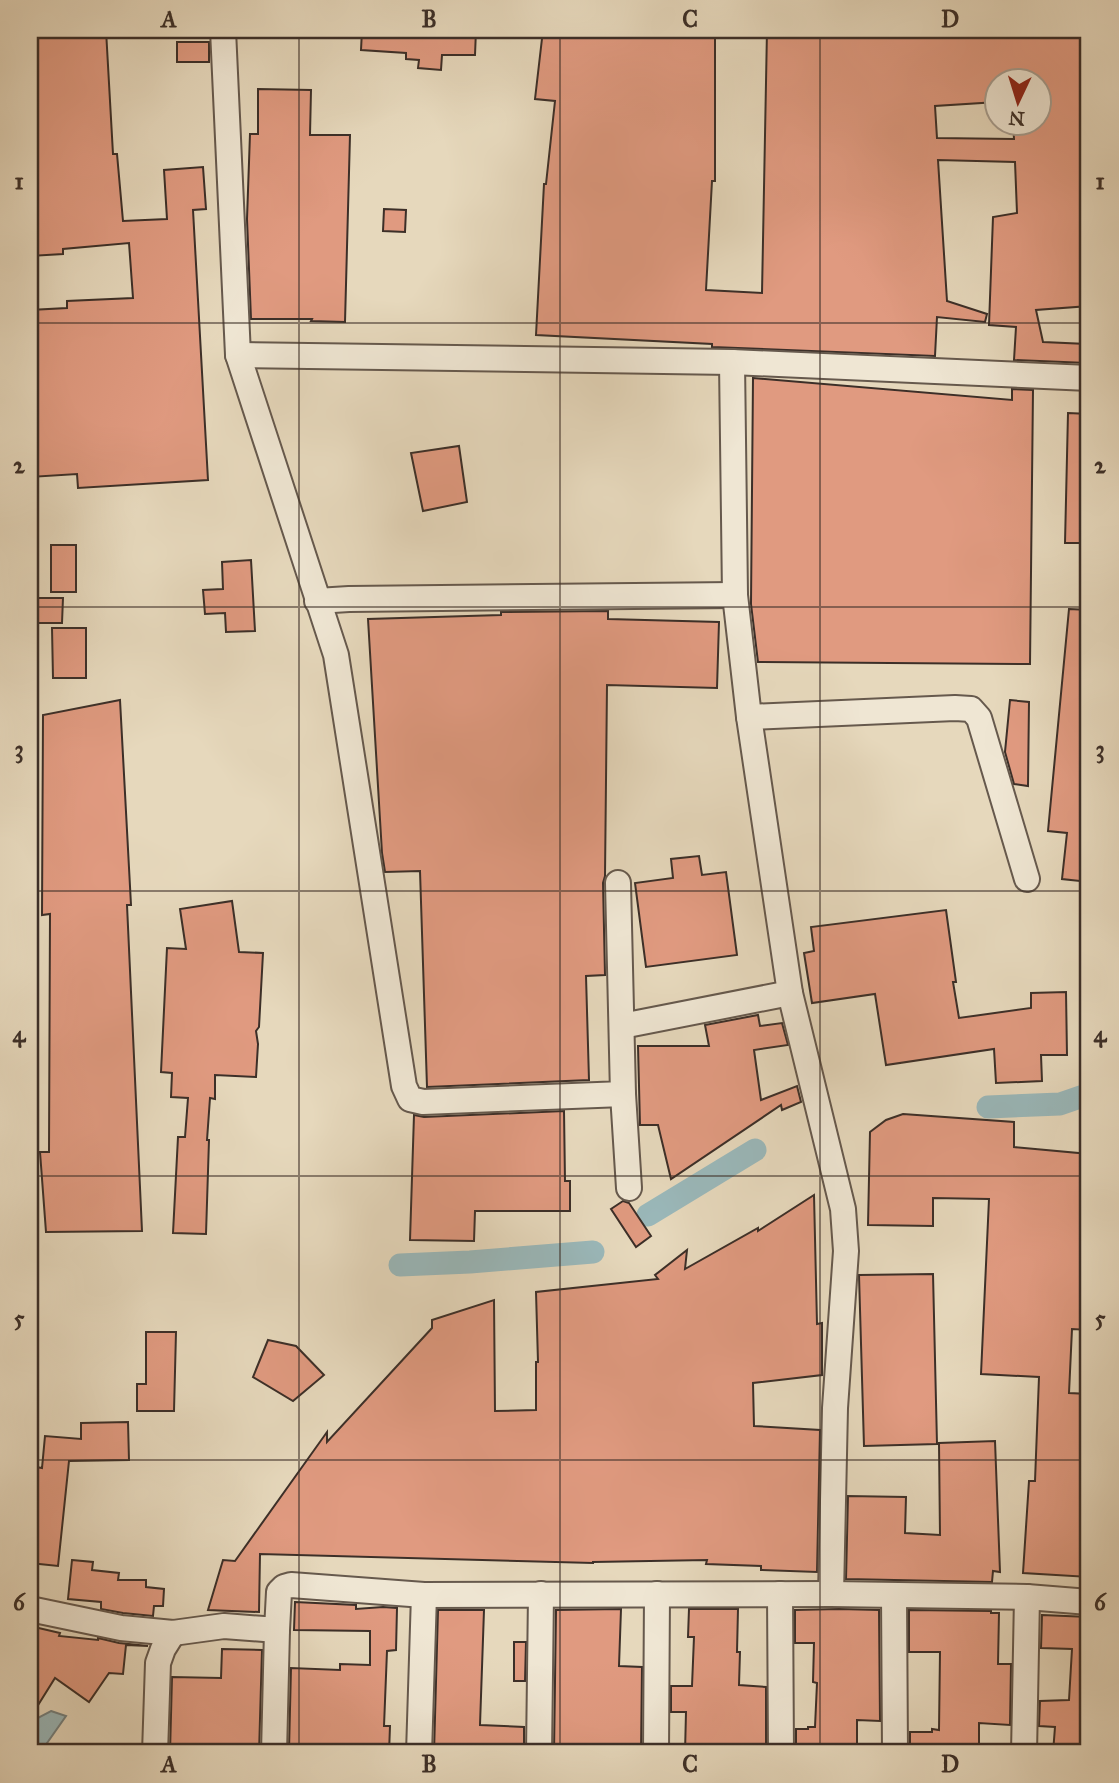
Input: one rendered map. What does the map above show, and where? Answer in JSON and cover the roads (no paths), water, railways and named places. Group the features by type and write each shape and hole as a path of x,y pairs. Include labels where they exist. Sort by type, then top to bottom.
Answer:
{"street":[{"path":"223,30 238,355 336,654 404,1086 410,1099 423,1102 623,1094"},
{"path":"238,355 732,362 1089,378"},
{"path":"732,362 735,595 749,717 790,993 844,1209 846,1251 835,1408 831,1594"},
{"path":"317,601 735,595"},
{"path":"749,717 971,709 979,718 1027,878"},
{"path":"618,883 623,1094 629,1188"},
{"path":"622,1026 790,993"},
{"path":"274,1753 279,1592 291,1585 424,1595 831,1594 1027,1597 1089,1602"},
{"path":"539,1753 541,1594"},
{"path":"656,1753 657,1594"},
{"path":"780,1594 781,1753"},
{"path":"419,1753 424,1595"},
{"path":"894,1595 895,1753"},
{"path":"1024,1753 1027,1597"},
{"path":"30,1609 121,1628 167,1632 224,1626 277,1630"},
{"path":"155,1753 158,1663 167,1632"}],"water":[{"path":"51,1711 66,1716 40,1753 30,1753 30,1722"}],"waterway":[{"path":"988,1107 1060,1104 1089,1094"},
{"path":"648,1215 755,1150"},
{"path":"400,1265 593,1252"}]}
